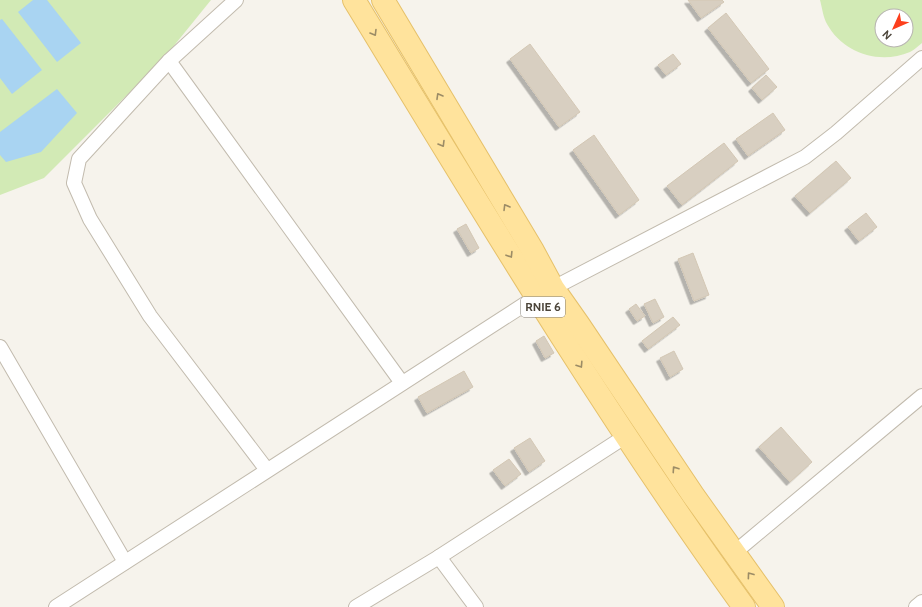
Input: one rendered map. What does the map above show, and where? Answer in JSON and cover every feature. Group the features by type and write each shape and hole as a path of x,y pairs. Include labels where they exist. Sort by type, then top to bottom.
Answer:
{"main road":[{"name":"RNIE 6","path":"354,0 544,292 626,436 744,607"},
{"name":"RNIE 6","path":"383,0 533,252 544,292 583,331 693,495 772,607"}],"street":[{"path":"236,0 169,61 79,159 74,183 90,219 150,316 267,470"},
{"path":"56,607 544,292 805,157 836,133 922,58"},
{"path":"169,61 402,383"},
{"path":"0,347 125,562"},
{"path":"734,553 922,396"},
{"path":"356,607 439,557 626,436"},
{"path":"439,557 476,607"},
{"path":"916,607 922,602"}],"green space":[{"path":"0,0 211,0 164,58 44,178 0,195"},
{"path":"820,0 922,0 922,43 910,52 898,56 886,57 863,54 852,49 834,34 827,24"}],"water":[{"path":"33,0 47,0 81,43 57,62 18,12"},
{"path":"2,19 42,70 12,94 0,78 0,20"},
{"path":"57,89 77,113 41,152 6,162 0,155 0,132"}],"building":[{"path":"688,0 722,0 724,2 701,18"},
{"path":"726,13 769,69 751,83 708,28"},
{"path":"530,44 580,112 559,127 510,59"},
{"path":"673,54 681,64 666,75 658,65"},
{"path":"766,75 777,87 762,100 752,88"},
{"path":"773,113 785,130 748,156 736,139"},
{"path":"594,135 639,200 619,215 573,150"},
{"path":"724,143 738,161 682,205 667,186"},
{"path":"836,161 851,178 810,213 795,196"},
{"path":"866,213 877,227 859,241 848,227"},
{"path":"466,224 479,248 471,253 457,229"},
{"path":"693,253 709,295 694,301 678,259"},
{"path":"655,299 664,317 653,323 644,304"},
{"path":"636,304 645,316 637,321 629,309"},
{"path":"673,317 680,325 648,349 642,341"},
{"path":"544,336 554,353 545,358 536,341"},
{"path":"674,351 683,369 670,377 660,358"},
{"path":"464,371 473,387 427,413 418,397"},
{"path":"781,427 812,462 790,482 759,447"},
{"path":"530,438 545,461 529,472 514,448"},
{"path":"509,459 521,474 505,486 493,470"}]}
